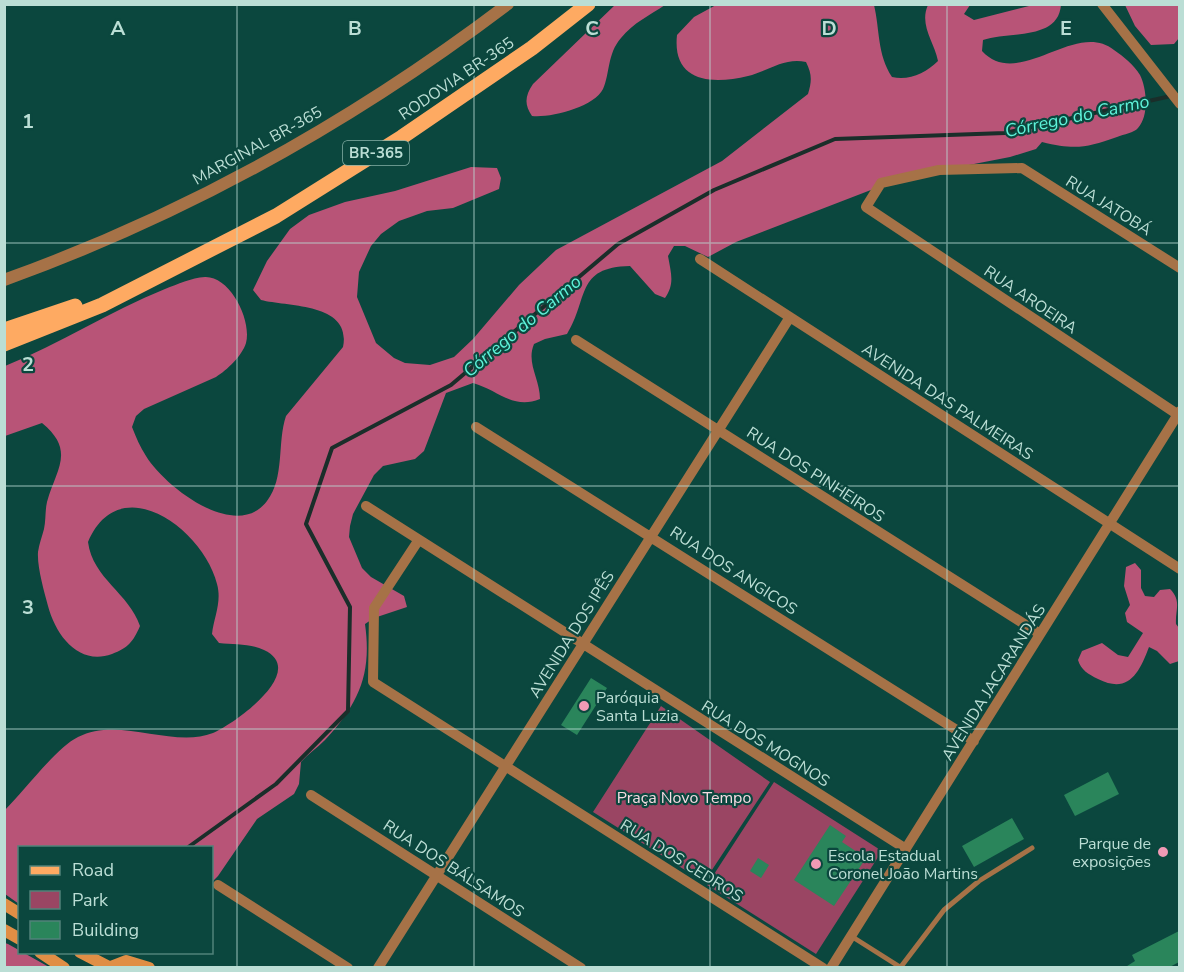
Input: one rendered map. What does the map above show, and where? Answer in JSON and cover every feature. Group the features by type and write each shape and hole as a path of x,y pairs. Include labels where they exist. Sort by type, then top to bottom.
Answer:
{"main road":[{"name":"RODOVIA BR-365","path":"4,344 102,305 295,204 402,136 532,48 588,4"},
{"name":"RODOVIA BR-365","path":"4,330 151,279"},
{"path":"4,904 18,913"},
{"path":"4,930 18,938"},
{"path":"43,954 64,968"},
{"path":"84,954 109,967 126,961 149,968"}],"street":[{"name":"MARGINAL BR-365","path":"4,280 103,243 226,184 357,107 467,35 508,4"},
{"path":"1102,4 1179,104"},
{"name":"RUA JATOBÁ","path":"866,207 881,183 939,170 1022,168 1179,268"},
{"name":"RUA AROEIRA","path":"866,207 1179,414"},
{"name":"AVENIDA DAS PALMEIRAS","path":"700,259 1179,570"},
{"name":"AVENIDA DOS IPÊS","path":"378,968 790,317"},
{"name":"RUA DOS PINHEIROS","path":"576,340 1040,634"},
{"name":"AVENIDA JACARANDÁS","path":"831,968 1179,414"},
{"name":"RUA DOS ANGICOS","path":"476,427 974,741"},
{"name":"RUA DOS MOGNOS","path":"366,507 906,849"},
{"name":"RUA DOS CEDROS","path":"418,541 374,608 373,682 823,968"},
{"name":"RUA DOS BÁLSAMOS","path":"311,795 581,968"},
{"path":"218,885 348,968"}],"lane":[{"path":"851,936 900,967 944,910 979,881 1032,848"}],"green space":[{"name":"Praça Novo Tempo","path":"661,706 770,782 704,882 593,812"},
{"path":"774,782 882,851 816,954 707,885"}],"shaded area":[{"path":"615,5 665,5 636,24 616,44 603,89 591,101 560,113 532,116 527,100 528,92 533,84"},
{"path":"716,5 874,5 887,68 892,77 905,78 917,75 938,61 926,26 928,5 970,5 964,14 974,20 1033,5 1061,5 1058,16 1042,30 983,40 982,51 997,61 1013,63 1030,60 1082,43 1099,43 1121,55 1140,75 1145,95 1144,117 1142,123 1134,131 1097,144 1072,147 1042,142 1036,149 1010,157 902,178 736,242 708,257 685,246 674,246 668,256 671,283 665,298 655,294 630,266 600,272 586,287 567,334 534,344 532,364 540,399 530,402 514,401 473,383 446,393 424,451 415,459 383,466 374,475 353,514 349,537 362,568 371,577 404,596 407,607 374,618 365,624 367,642 364,673 347,713 325,740 301,762 299,784 294,794 257,819 218,876 213,881 213,846 18,846 18,903 5,894 5,810 60,750 78,737 94,731 129,731 181,737 197,737 213,733 236,719 263,696 273,683 278,671 276,659 264,650 248,645 219,643 212,634 218,591 209,564 196,544 179,527 160,515 139,508 120,509 102,520 88,542 97,566 135,614 140,626 135,636 122,649 100,657 79,652 63,638 48,606 38,558 38,549 45,526 47,502 61,461 61,452 52,433 42,423 5,436 5,366 125,307 180,283 205,277 223,284 237,301 246,323 246,343 238,358 216,377 144,409 136,416 132,427 155,469 184,495 220,513 238,516 254,512 267,501 273,492 279,471 286,416 343,347 343,333 338,322 328,315 302,306 261,300 253,290 267,261 290,229 309,215 345,202 395,191 471,167 497,168 501,178 499,189 453,208 427,211 399,221 381,234 371,246 359,272 357,297 376,343 394,358 405,363 430,365 454,357 473,339 519,285 556,250 722,161 808,94 811,78 806,62 791,61 748,76 721,80 697,76 688,71 677,51 677,35 694,17"},
{"path":"1125,5 1179,5 1179,38 1174,44 1151,45 1135,26"},
{"path":"1135,563 1141,570 1141,588 1145,596 1154,597 1160,590 1170,589 1174,593 1177,606 1176,624 1179,628 1179,661 1170,664 1157,651 1149,647 1141,666 1131,679 1125,683 1108,683 1088,673 1078,660 1082,651 1102,643 1118,655 1128,657 1143,633 1127,622 1125,613 1130,605 1124,586 1126,567"},
{"path":"5,943 18,950 18,954 26,954 49,967 5,967"}],"building":[{"name":"Paróquia Santa Luzia","path":"591,678 607,688 577,735 561,725"},
{"path":"1108,772 1119,794 1075,816 1064,795"},
{"path":"1012,818 1024,839 974,867 962,846"},
{"name":"Escola Estadual Coronel João Martins","path":"830,825 846,836 842,842 866,858 834,906 794,880"},
{"path":"758,858 769,865 761,878 750,871"},
{"path":"1179,931 1179,962 1168,968 1124,968 1135,961 1132,955"}],"waterway":[{"name":"Córrego do Carmo","path":"190,846 276,784 348,711 350,607 306,524 332,448 451,385 618,244 714,190 835,139 1005,133 1180,94"}],"place":[{"name":"Paróquia Santa Luzia","path":"584,706"},
{"name":"Parque de exposições","path":"1163,852"},
{"name":"Escola Estadual Coronel João Martins","path":"816,864"}]}
